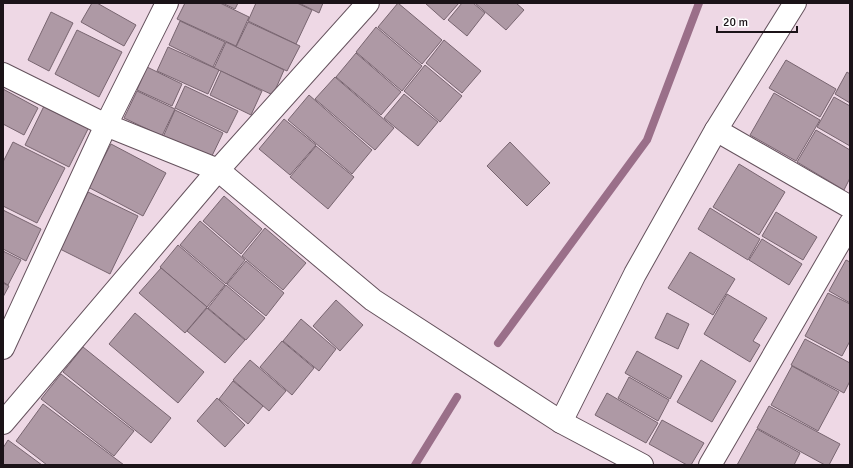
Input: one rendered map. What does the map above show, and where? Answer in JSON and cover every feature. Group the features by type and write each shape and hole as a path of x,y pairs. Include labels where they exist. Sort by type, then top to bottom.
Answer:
{"street":[{"path":"3,348 106,125 167,3"},
{"path":"3,423 218,170 368,3"},
{"path":"561,422 634,274 716,130 795,3"},
{"path":"3,74 106,125 218,170 373,300 561,422 642,465"},
{"path":"716,130 850,207"},
{"path":"710,465 850,224"}],"building":[{"path":"92,3 97,3 136,25 124,46 81,22"},
{"path":"185,3 220,3 249,17 236,46 177,19"},
{"path":"222,3 238,3 235,9"},
{"path":"256,3 297,3 312,10 296,44 248,21"},
{"path":"299,3 323,3 319,13"},
{"path":"398,3 442,40 422,64 378,27"},
{"path":"425,3 459,3 444,20"},
{"path":"462,3 473,3 485,13 467,36 448,20"},
{"path":"475,3 516,3 524,10 506,30"},
{"path":"51,12 73,23 49,71 28,60"},
{"path":"180,21 225,42 213,67 169,45"},
{"path":"248,22 300,46 287,71 236,47"},
{"path":"376,27 422,66 402,91 356,52"},
{"path":"77,30 122,52 99,97 55,74"},
{"path":"444,40 481,71 462,93 426,63"},
{"path":"226,42 284,70 273,95 214,68"},
{"path":"168,47 219,70 208,94 157,71"},
{"path":"356,53 401,92 381,115 336,77"},
{"path":"786,60 836,89 820,117 769,88"},
{"path":"425,65 462,96 440,122 404,91"},
{"path":"147,67 182,84 172,106 137,90"},
{"path":"221,71 262,91 251,115 210,95"},
{"path":"847,72 850,74 850,103 835,94"},
{"path":"335,77 394,128 375,150 315,99"},
{"path":"185,86 238,111 227,133 175,108"},
{"path":"3,89 38,108 24,135 3,124"},
{"path":"137,91 175,109 162,136 124,118"},
{"path":"774,93 820,120 796,161 750,135"},
{"path":"404,94 438,122 418,146 384,118"},
{"path":"309,95 372,150 352,174 288,120"},
{"path":"834,97 850,106 850,146 817,127"},
{"path":"45,104 89,127 69,167 25,145"},
{"path":"175,110 223,133 210,160 163,137"},
{"path":"284,119 316,145 290,175 259,149"},
{"path":"816,130 850,150 850,178 844,190 797,162"},
{"path":"13,142 65,168 37,223 3,206 3,162"},
{"path":"510,142 550,183 527,206 487,166"},
{"path":"111,144 166,173 143,216 88,187"},
{"path":"316,146 354,177 328,209 290,177"},
{"path":"739,164 785,192 759,235 713,207"},
{"path":"88,192 138,216 110,274 60,249"},
{"path":"224,196 262,229 241,254 203,221"},
{"path":"710,208 760,239 748,260 698,229"},
{"path":"3,210 41,229 26,261 3,249"},
{"path":"776,212 817,237 803,260 762,236"},
{"path":"200,221 245,260 226,284 180,245"},
{"path":"265,228 306,263 283,290 242,256"},
{"path":"762,239 802,264 789,285 749,260"},
{"path":"178,245 225,285 207,307 160,267"},
{"path":"3,251 21,260 8,285 3,282"},
{"path":"690,252 735,279 713,315 668,288"},
{"path":"846,260 850,262 850,303 829,291"},
{"path":"246,261 284,293 266,316 227,284"},
{"path":"161,268 207,307 185,333 139,293"},
{"path":"3,283 9,286 3,297"},
{"path":"226,285 265,318 246,340 208,308"},
{"path":"828,293 850,304 850,341 842,356 805,336"},
{"path":"727,294 767,318 753,341 760,345 750,362 704,334"},
{"path":"336,300 363,325 340,351 313,326"},
{"path":"207,308 245,340 225,363 187,331"},
{"path":"135,313 204,372 178,403 109,344"},
{"path":"667,313 689,324 678,349 655,338"},
{"path":"301,319 336,349 319,371 283,341"},
{"path":"805,339 850,363 850,381 844,393 791,365"},
{"path":"282,341 314,368 292,395 260,367"},
{"path":"83,347 171,418 151,443 63,372"},
{"path":"637,351 682,376 670,399 625,373"},
{"path":"250,360 286,391 269,411 233,380"},
{"path":"701,360 736,381 712,422 677,402"},
{"path":"792,366 839,392 818,431 771,405"},
{"path":"61,374 134,431 114,456 41,399"},
{"path":"629,377 669,400 658,421 618,398"},
{"path":"233,381 263,406 248,424 219,399"},
{"path":"607,393 658,423 646,443 595,415"},
{"path":"217,398 245,425 225,447 197,421"},
{"path":"43,404 124,465 47,465 16,441"},
{"path":"769,406 840,444 829,465 825,465 757,428"},
{"path":"662,420 704,443 691,465 687,465 649,444"},
{"path":"757,429 800,453 794,465 737,465"},
{"path":"8,440 42,465 3,465 3,448"}],"waterway":[{"path":"498,343 647,140 699,3"},
{"path":"415,465 457,397"}]}
